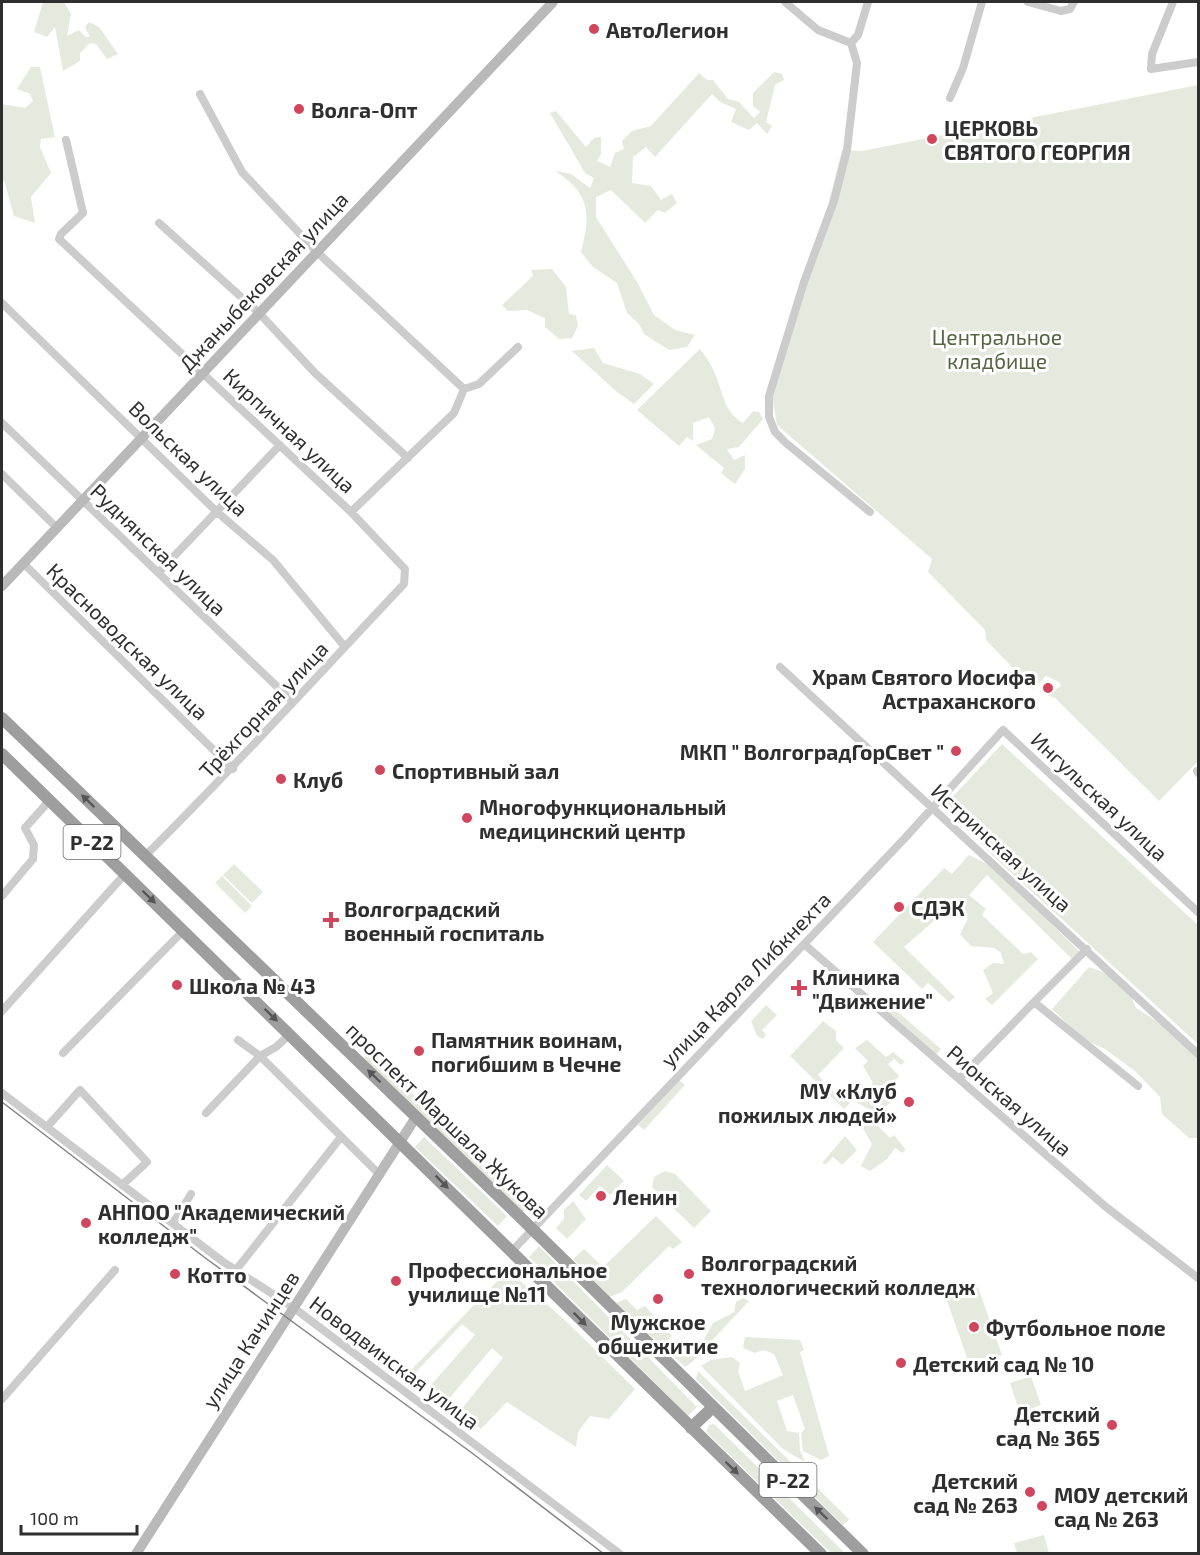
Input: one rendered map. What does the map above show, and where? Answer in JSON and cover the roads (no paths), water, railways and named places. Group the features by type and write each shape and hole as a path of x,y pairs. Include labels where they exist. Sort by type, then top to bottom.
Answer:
{"highway":[{"name":"проспект Маршала Жукова","path":"2,718 534,1230 863,1554"},
{"name":"Р-22","path":"2,754 400,1140 821,1554"},
{"path":"691,1428 713,1407"}],"main road":[{"name":"Джаныбековская улица","path":"2,586 553,2"},
{"name":"улица Качинцев","path":"136,1554 416,1117"}],"street":[{"path":"785,2 818,30 851,43"},
{"path":"851,43 858,34 868,2"},
{"path":"950,98 963,68 982,2"},
{"path":"1028,2 1061,11 1072,5"},
{"path":"1173,2 1152,54 1151,69 1198,62"},
{"path":"851,43 857,63 847,150 834,201 804,282 769,396 769,417 774,432 870,512"},
{"path":"200,94 242,172 317,252 465,389"},
{"name":"Кирпичная улица","path":"66,140 83,213 61,234 59,239 351,512 405,569 404,584"},
{"path":"159,223 259,313 315,373 408,458"},
{"name":"Вольская улица","path":"2,303 217,512 273,560 345,647"},
{"path":"351,512 454,413 465,389 479,384 518,347"},
{"name":"Руднянская улица","path":"2,423 292,701"},
{"path":"159,572 280,445"},
{"path":"2,474 56,527"},
{"name":"Красноводская улица","path":"23,563 233,769"},
{"name":"Трёхгорная улица","path":"145,856 233,769 292,701 404,584"},
{"name":"Истринская улица","path":"780,667 1198,1054"},
{"name":"улица Карла Либкнехта","path":"512,1252 1003,730"},
{"name":"Ингульская улица","path":"1003,730 1198,912"},
{"path":"2,896 33,859 34,845 25,828 49,801"},
{"path":"2,1011 125,874"},
{"path":"63,1053 183,931"},
{"name":"Рионская улица","path":"804,944 1106,1207 1198,1278"},
{"path":"959,1079 1087,949"},
{"path":"1034,1002 1138,1086"},
{"path":"206,1113 260,1056 276,1047 290,1034"},
{"path":"238,1040 260,1056 379,1174"},
{"path":"47,1127 80,1090 147,1162 122,1185"},
{"name":"Новодвинская улица","path":"2,1093 236,1270 294,1308 621,1554"},
{"path":"236,1270 341,1137"},
{"path":"173,1223 191,1194"},
{"path":"2,1399 115,1270"}],"tram line":[{"path":"2,1102 204,1257 472,1453 604,1554"}],"place":[{"name":"АвтоЛегион","path":"594,29"},
{"name":"Волга-Опт","path":"299,109"},
{"name":"ЦЕРКОВЬ СВЯТОГО ГЕОРГИЯ","path":"932,139"},
{"name":"Храм Святого Иосифа Астраханского","path":"1048,688"},
{"name":"МКП \" ВолгоградГорСвет \"","path":"956,751"},
{"name":"Спортивный зал","path":"380,770"},
{"name":"Клуб","path":"281,779"},
{"name":"Многофункциональный медицинский центр","path":"467,818"},
{"name":"СДЭК","path":"899,907"},
{"name":"Волгоградский военный госпиталь","path":"331,920"},
{"name":"Школа № 43","path":"177,985"},
{"name":"Клиника \"Движение\"","path":"799,988"},
{"name":"Памятник воинам, погибшим в Чечне","path":"419,1051"},
{"name":"МУ «Клуб пожилых людей»","path":"909,1102"},
{"name":"Ленин","path":"601,1196"},
{"name":"АНПОО \"Академический колледж\"","path":"86,1223"},
{"name":"Котто","path":"175,1274"},
{"name":"Волгоградский технологический колледж","path":"689,1274"},
{"name":"Профессиональное училище №11","path":"396,1281"},
{"name":"Мужское общежитие","path":"658,1299"},
{"name":"Футбольное поле","path":"974,1327"},
{"name":"Детский сад № 10","path":"901,1363"},
{"name":"Детский сад № 365","path":"1112,1425"},
{"name":"Детский сад № 263","path":"1030,1492"},
{"name":"МОУ детский сад № 263","path":"1042,1506"}],"park label":[{"name":"Центральное кладбище","path":"997,348"}]}
